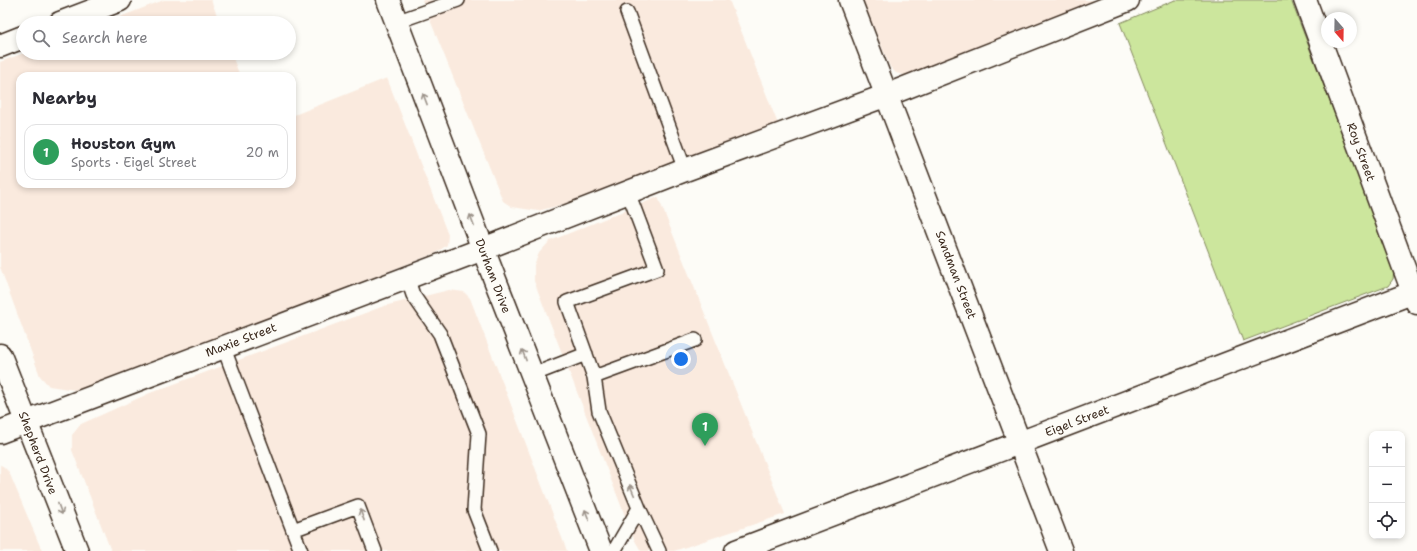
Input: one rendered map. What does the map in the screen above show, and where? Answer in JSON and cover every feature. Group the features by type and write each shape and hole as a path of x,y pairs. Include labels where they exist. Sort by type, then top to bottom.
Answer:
{"street":[{"path":"78,16 120,0"},
{"name":"Durham Drive","path":"388,0 601,551"},
{"name":"Sandman Street","path":"850,0 1061,551"},
{"name":"Maxie Street","path":"0,432 223,346 483,249 685,170 888,96 1128,0"},
{"name":"Roy Street","path":"1305,0 1416,296"},
{"path":"0,46 16,40"},
{"name":"Eigel Street","path":"736,551 1020,443 1416,296"},
{"name":"Shepherd Drive","path":"0,355 77,551"}],"lane":[{"path":"396,22 458,0"},
{"path":"627,12 685,170"},
{"path":"628,192 657,269 567,302 594,376 599,411 639,508 659,551"},
{"path":"407,278 413,295 440,334 479,434 474,510 490,551"},
{"path":"594,376 695,340"},
{"path":"223,346 301,551"},
{"path":"532,375 586,354"},
{"path":"293,530 358,506 375,551"},
{"path":"614,551 639,508"}],"shaded area":[{"path":"164,0 211,0 217,16 122,16"},
{"path":"422,0 729,0 778,124 564,204 538,211 512,207 503,201"},
{"path":"863,0 1103,0 904,75 896,73 890,67"},
{"path":"16,56 16,60 234,60 238,72 16,72 16,188 296,188 296,114 387,78 448,235 447,245 436,253 92,386 75,390 49,386 40,376 0,267 0,62"},
{"path":"658,197 785,514 674,551 641,551 634,539 534,281 534,265 539,253 550,241"},
{"path":"449,290 464,292 470,298 567,551 111,551 72,450 72,435 81,424 150,393 384,306"},
{"path":"0,465 9,472 42,551 0,551"}],"green space":[{"path":"1175,0 1291,0 1394,269 1393,279 1388,286 1243,341 1120,23"}],"place":[{"name":"Houston Gym","path":"705,446"}]}
